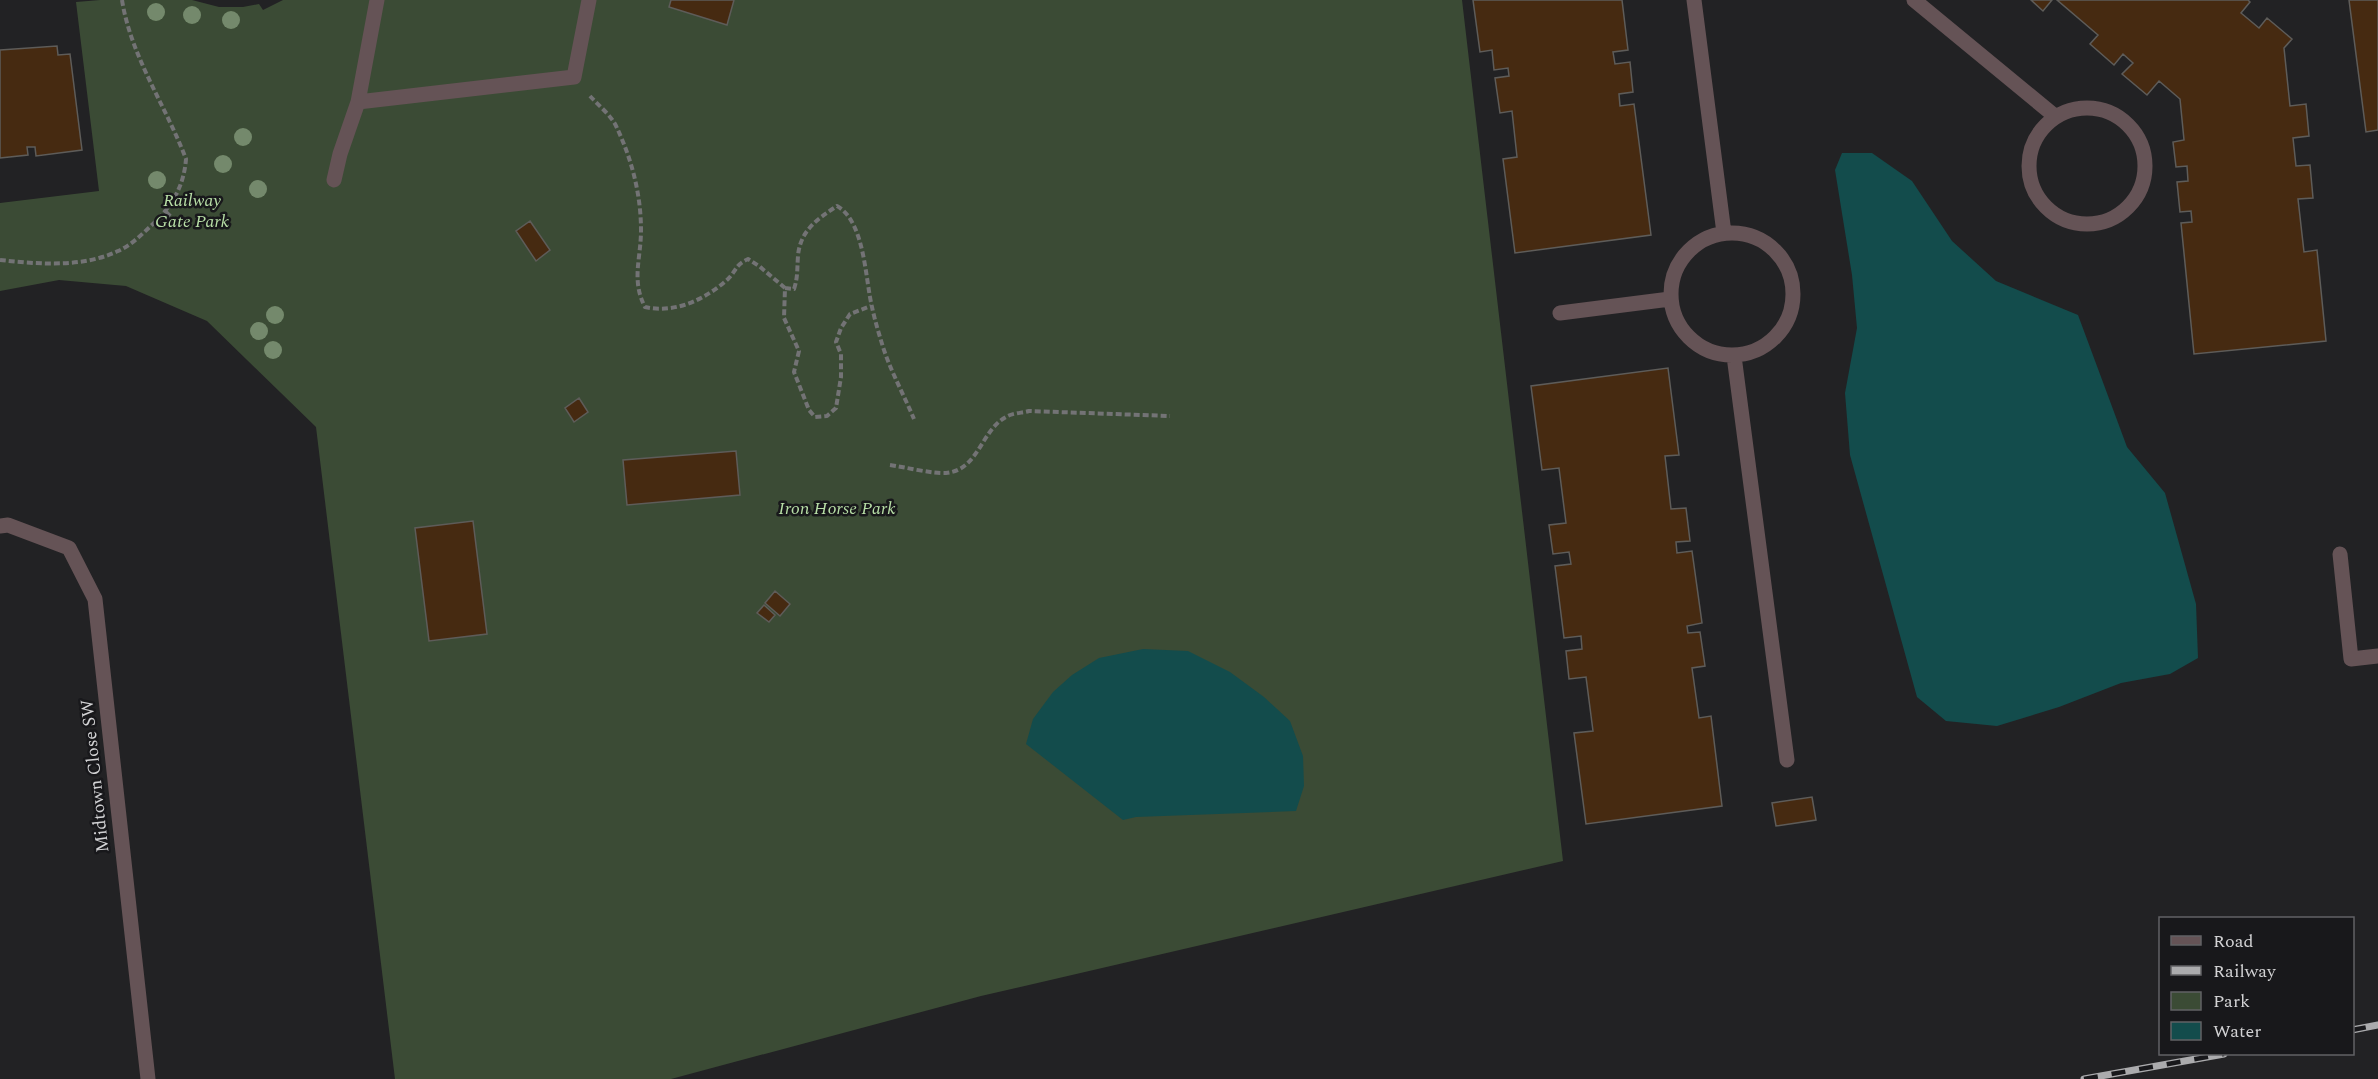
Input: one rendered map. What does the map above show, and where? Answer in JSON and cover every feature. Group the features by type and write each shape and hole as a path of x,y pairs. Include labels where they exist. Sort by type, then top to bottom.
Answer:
{"street":[{"path":"334,180 340,154 358,102 377,0"},
{"path":"358,102 574,77 590,0"},
{"path":"1694,0 1724,233"},
{"path":"1914,0 2056,117"},
{"path":"2092,108 2111,113 2127,123 2139,138 2145,156 2145,175 2138,194 2127,209 2110,219 2092,224 2073,222 2055,214 2041,201 2032,184 2029,165 2032,146 2041,129 2056,117 2074,109 2092,108"},
{"path":"1724,233 1748,234 1770,246 1786,265 1793,289 1790,314 1778,335 1758,350 1734,356 1711,352 1691,340 1676,322 1670,299 1673,276 1684,255 1701,240 1724,233"},
{"path":"1560,313 1670,299"},
{"path":"1734,356 1787,760"},
{"name":"Midtown Close SW","path":"0,526 8,525 69,548 95,599 148,1079"},
{"path":"2340,554 2351,659 2378,656"}],"path":[{"path":"0,260 61,263 102,257 119,251 166,212 179,191 185,173 186,159 136,51 122,0"},
{"path":"574,77 616,126 639,192 641,232 637,284 638,293 645,307 658,310 670,309 701,299 730,277 738,263 748,259 785,288 794,289 799,275 798,256 803,235 815,221 837,206 847,212 856,234 884,350 914,419"},
{"path":"166,212 182,228"},
{"path":"785,288 784,318 800,351 794,372 809,410 815,417 827,416 836,408 841,376 841,354 836,342 841,328 850,314 872,306"},
{"path":"890,465 946,473 963,467 978,452 991,429 1006,416 1029,411 1170,416"}],"green space":[{"name":"Iron Horse Park","path":"192,0 219,7 259,4 263,10 283,0 1462,0 1563,861 981,996 671,1079 395,1079 316,427 207,321 126,286 59,280 0,291 0,203 99,191 76,2"}],"water":[{"path":"1842,153 1872,153 1912,181 1952,241 1996,281 2078,315 2127,447 2165,493 2196,604 2198,658 2170,674 2121,683 2059,707 1997,726 1946,721 1917,697 1850,455 1845,393 1857,328 1852,275 1835,170"},
{"path":"1143,649 1188,651 1230,672 1264,697 1290,721 1303,756 1304,786 1296,811 1136,817 1123,820 1026,744 1033,719 1053,692 1072,675 1099,658"}],"building":[{"path":"671,0 734,0 727,25 669,7"},
{"path":"1473,0 1622,0 1628,50 1613,52 1615,64 1630,62 1633,92 1619,94 1620,106 1634,104 1651,235 1515,253 1503,159 1517,157 1512,111 1500,113 1495,78 1509,76 1508,68 1494,70 1492,50 1480,52"},
{"path":"2031,0 2052,0 2043,11"},
{"path":"2057,0 2248,0 2250,2 2241,13 2259,28 2267,18 2292,39 2284,48 2290,106 2306,104 2309,136 2293,138 2296,166 2310,165 2313,198 2298,199 2304,252 2317,250 2326,341 2194,354 2181,223 2192,222 2191,211 2180,212 2177,182 2188,181 2187,166 2176,167 2173,142 2184,140 2180,99 2159,81 2147,95 2122,74 2133,63 2123,54 2114,65 2090,44 2098,35"},
{"path":"2349,0 2378,0 2378,130 2366,132"},
{"path":"57,46 58,55 70,54 82,150 36,156 35,147 27,147 28,155 0,158 0,50"},
{"path":"530,221 550,250 536,261 516,231"},
{"path":"1668,368 1679,455 1665,456 1671,509 1686,508 1690,541 1676,542 1677,553 1692,551 1702,623 1687,626 1688,633 1700,632 1705,666 1692,668 1699,718 1711,716 1722,806 1586,824 1574,733 1593,731 1586,677 1569,679 1566,651 1582,649 1581,636 1564,638 1555,566 1571,564 1569,552 1553,554 1549,525 1566,523 1559,468 1542,470 1531,386"},
{"path":"579,398 588,412 574,422 565,408"},
{"path":"736,451 740,495 627,505 623,460"},
{"path":"473,521 487,634 429,641 415,528"},
{"path":"775,591 790,604 780,616 765,603"},
{"path":"764,605 775,615 769,622 757,613"},
{"path":"1812,797 1816,820 1776,826 1772,803"}],"railway":[{"path":"2354,1030 2378,1025"},
{"path":"2084,1079 2218,1055"}],"park label":[{"name":"Railway Gate Park","path":"192,210"}]}
